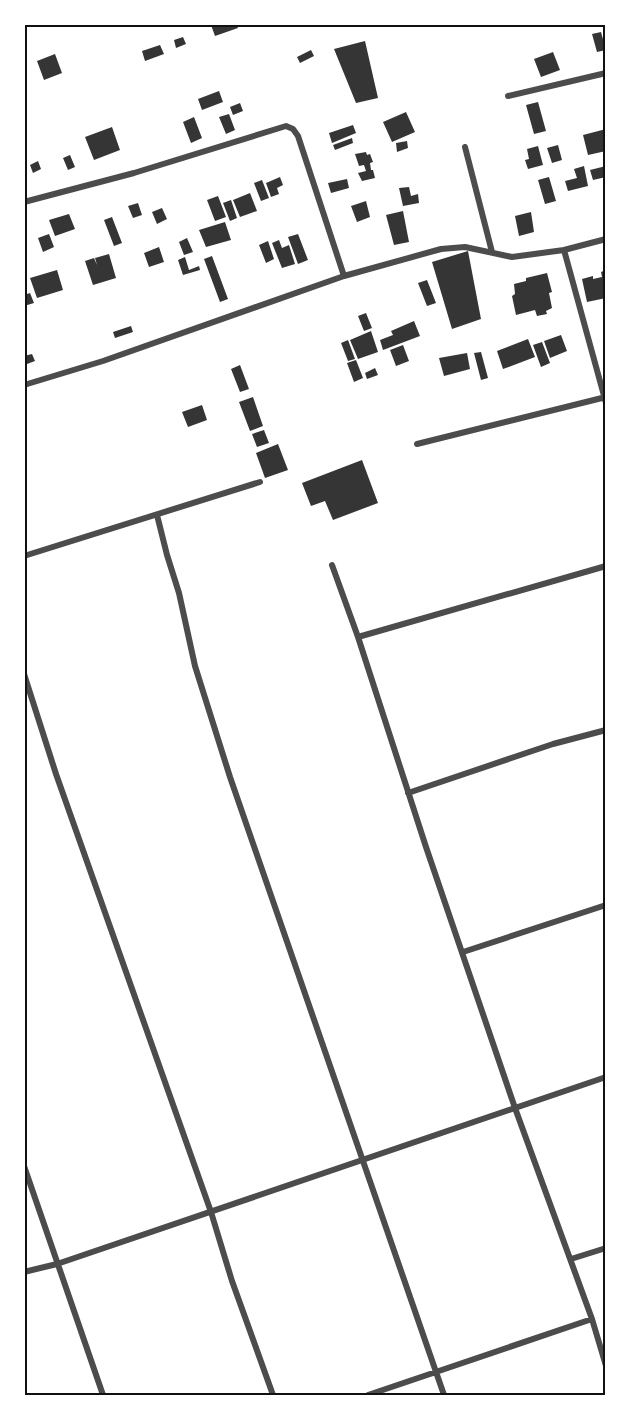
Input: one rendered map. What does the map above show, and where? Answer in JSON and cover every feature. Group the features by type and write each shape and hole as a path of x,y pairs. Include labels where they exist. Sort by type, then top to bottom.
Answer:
{"street":[{"path":"508,96 606,73"},
{"path":"24,202 134,173 286,126 293,129 298,136 344,276"},
{"path":"465,147 492,252"},
{"path":"24,385 103,361 344,276 441,249 465,247 512,257 564,250 606,239"},
{"path":"417,444 605,399 564,250"},
{"path":"24,556 260,482"},
{"path":"157,515 179,593 195,666 230,777 444,1395"},
{"path":"332,565 515,1108 571,1259 606,1366"},
{"path":"358,637 606,566"},
{"path":"24,674 56,774 211,1212 232,1281 273,1395"},
{"path":"408,793 553,744 606,730"},
{"path":"464,952 606,905"},
{"path":"24,1272 57,1264 606,1077"},
{"path":"24,1166 103,1395"},
{"path":"571,1259 606,1248"},
{"path":"368,1395 592,1319"}],"building":[{"path":"236,24 238,28 215,36 211,25"},
{"path":"601,32 606,50 597,52 592,34"},
{"path":"183,37 186,44 176,48 174,40"},
{"path":"365,41 378,98 356,103 334,49"},
{"path":"160,45 164,54 145,61 142,51"},
{"path":"311,50 314,56 300,63 297,57"},
{"path":"553,52 560,70 541,77 534,59"},
{"path":"55,54 62,73 44,80 37,61"},
{"path":"219,91 223,102 202,110 198,99"},
{"path":"538,102 546,131 534,134 526,105"},
{"path":"240,103 243,111 233,115 230,107"},
{"path":"406,112 415,132 392,142 383,122"},
{"path":"229,114 235,130 226,134 219,117"},
{"path":"194,117 202,138 191,143 183,122"},
{"path":"353,125 356,133 332,143 329,133"},
{"path":"112,127 120,150 94,160 85,137"},
{"path":"606,129 606,151 588,155 583,135"},
{"path":"352,138 353,143 335,150 333,145"},
{"path":"407,141 408,148 397,152 396,143"},
{"path":"558,145 562,160 552,163 547,148"},
{"path":"538,146 543,165 528,169 525,160 529,159 527,149"},
{"path":"366,152 367,155 370,154 373,162 370,163 375,178 362,181 358,173 366,171 364,165 359,166 355,154"},
{"path":"70,155 75,167 68,170 63,158"},
{"path":"38,161 41,169 33,173 30,165"},
{"path":"584,166 588,186 568,191 565,181 577,178 574,169"},
{"path":"606,166 606,177 593,180 590,170"},
{"path":"280,177 283,185 277,188 279,194 271,197 266,183"},
{"path":"549,177 556,201 545,204 538,180"},
{"path":"347,179 349,188 331,193 328,183"},
{"path":"262,180 269,198 261,201 254,183"},
{"path":"409,187 411,196 418,194 419,203 403,206 399,188"},
{"path":"250,193 257,211 240,217 233,200"},
{"path":"218,196 226,217 215,221 207,200"},
{"path":"231,200 237,218 230,221 223,203"},
{"path":"366,201 370,217 357,222 351,206"},
{"path":"138,203 142,215 133,218 128,206"},
{"path":"162,208 167,219 157,224 152,212"},
{"path":"403,211 409,242 394,245 386,215"},
{"path":"531,212 534,232 519,236 515,216"},
{"path":"69,214 75,229 55,236 49,220"},
{"path":"112,217 122,243 114,246 104,220"},
{"path":"225,222 231,240 206,247 199,230"},
{"path":"49,234 54,247 43,252 38,238"},
{"path":"298,234 308,260 298,264 288,237"},
{"path":"187,238 193,252 184,255 179,242"},
{"path":"279,240 282,248 289,245 295,264 282,268 272,243"},
{"path":"268,241 274,259 266,263 259,245"},
{"path":"159,247 164,262 149,267 144,253"},
{"path":"468,251 481,319 452,329 432,262"},
{"path":"109,254 116,278 93,285 85,261 94,258 97,265 95,258"},
{"path":"212,256 228,299 220,302 204,259"},
{"path":"185,257 189,270 199,266 200,270 183,275 178,260"},
{"path":"57,270 63,290 37,298 30,278"},
{"path":"606,270 606,298 587,302 582,279 593,276 593,279 602,277 601,272"},
{"path":"547,273 552,292 549,293 552,308 546,311 547,314 537,316 535,310 516,315 512,296 515,294 514,284 526,281 526,278"},
{"path":"427,280 436,303 427,306 418,283"},
{"path":"30,293 34,303 24,306 24,295"},
{"path":"366,313 372,328 364,331 358,316"},
{"path":"414,321 420,336 383,350 380,340 393,335 391,331"},
{"path":"131,326 133,332 115,338 113,332"},
{"path":"371,331 378,352 358,359 350,340"},
{"path":"561,335 567,351 550,358 544,341"},
{"path":"528,339 535,357 503,369 497,351"},
{"path":"348,340 355,359 348,361 341,343"},
{"path":"542,342 550,363 541,367 533,345"},
{"path":"403,345 409,361 396,366 390,350"},
{"path":"481,352 488,378 481,380 474,353"},
{"path":"467,353 470,369 444,376 439,358"},
{"path":"32,354 35,361 27,364 24,356"},
{"path":"356,360 363,378 354,382 347,363"},
{"path":"240,365 249,389 240,392 231,369"},
{"path":"375,368 378,375 367,379 365,373"},
{"path":"253,397 263,426 250,431 239,402"},
{"path":"202,405 207,420 188,427 182,412"},
{"path":"264,430 269,443 257,447 252,434"},
{"path":"278,444 288,470 265,478 256,453"},
{"path":"362,460 378,503 333,520 325,501 311,506 302,483"}]}
